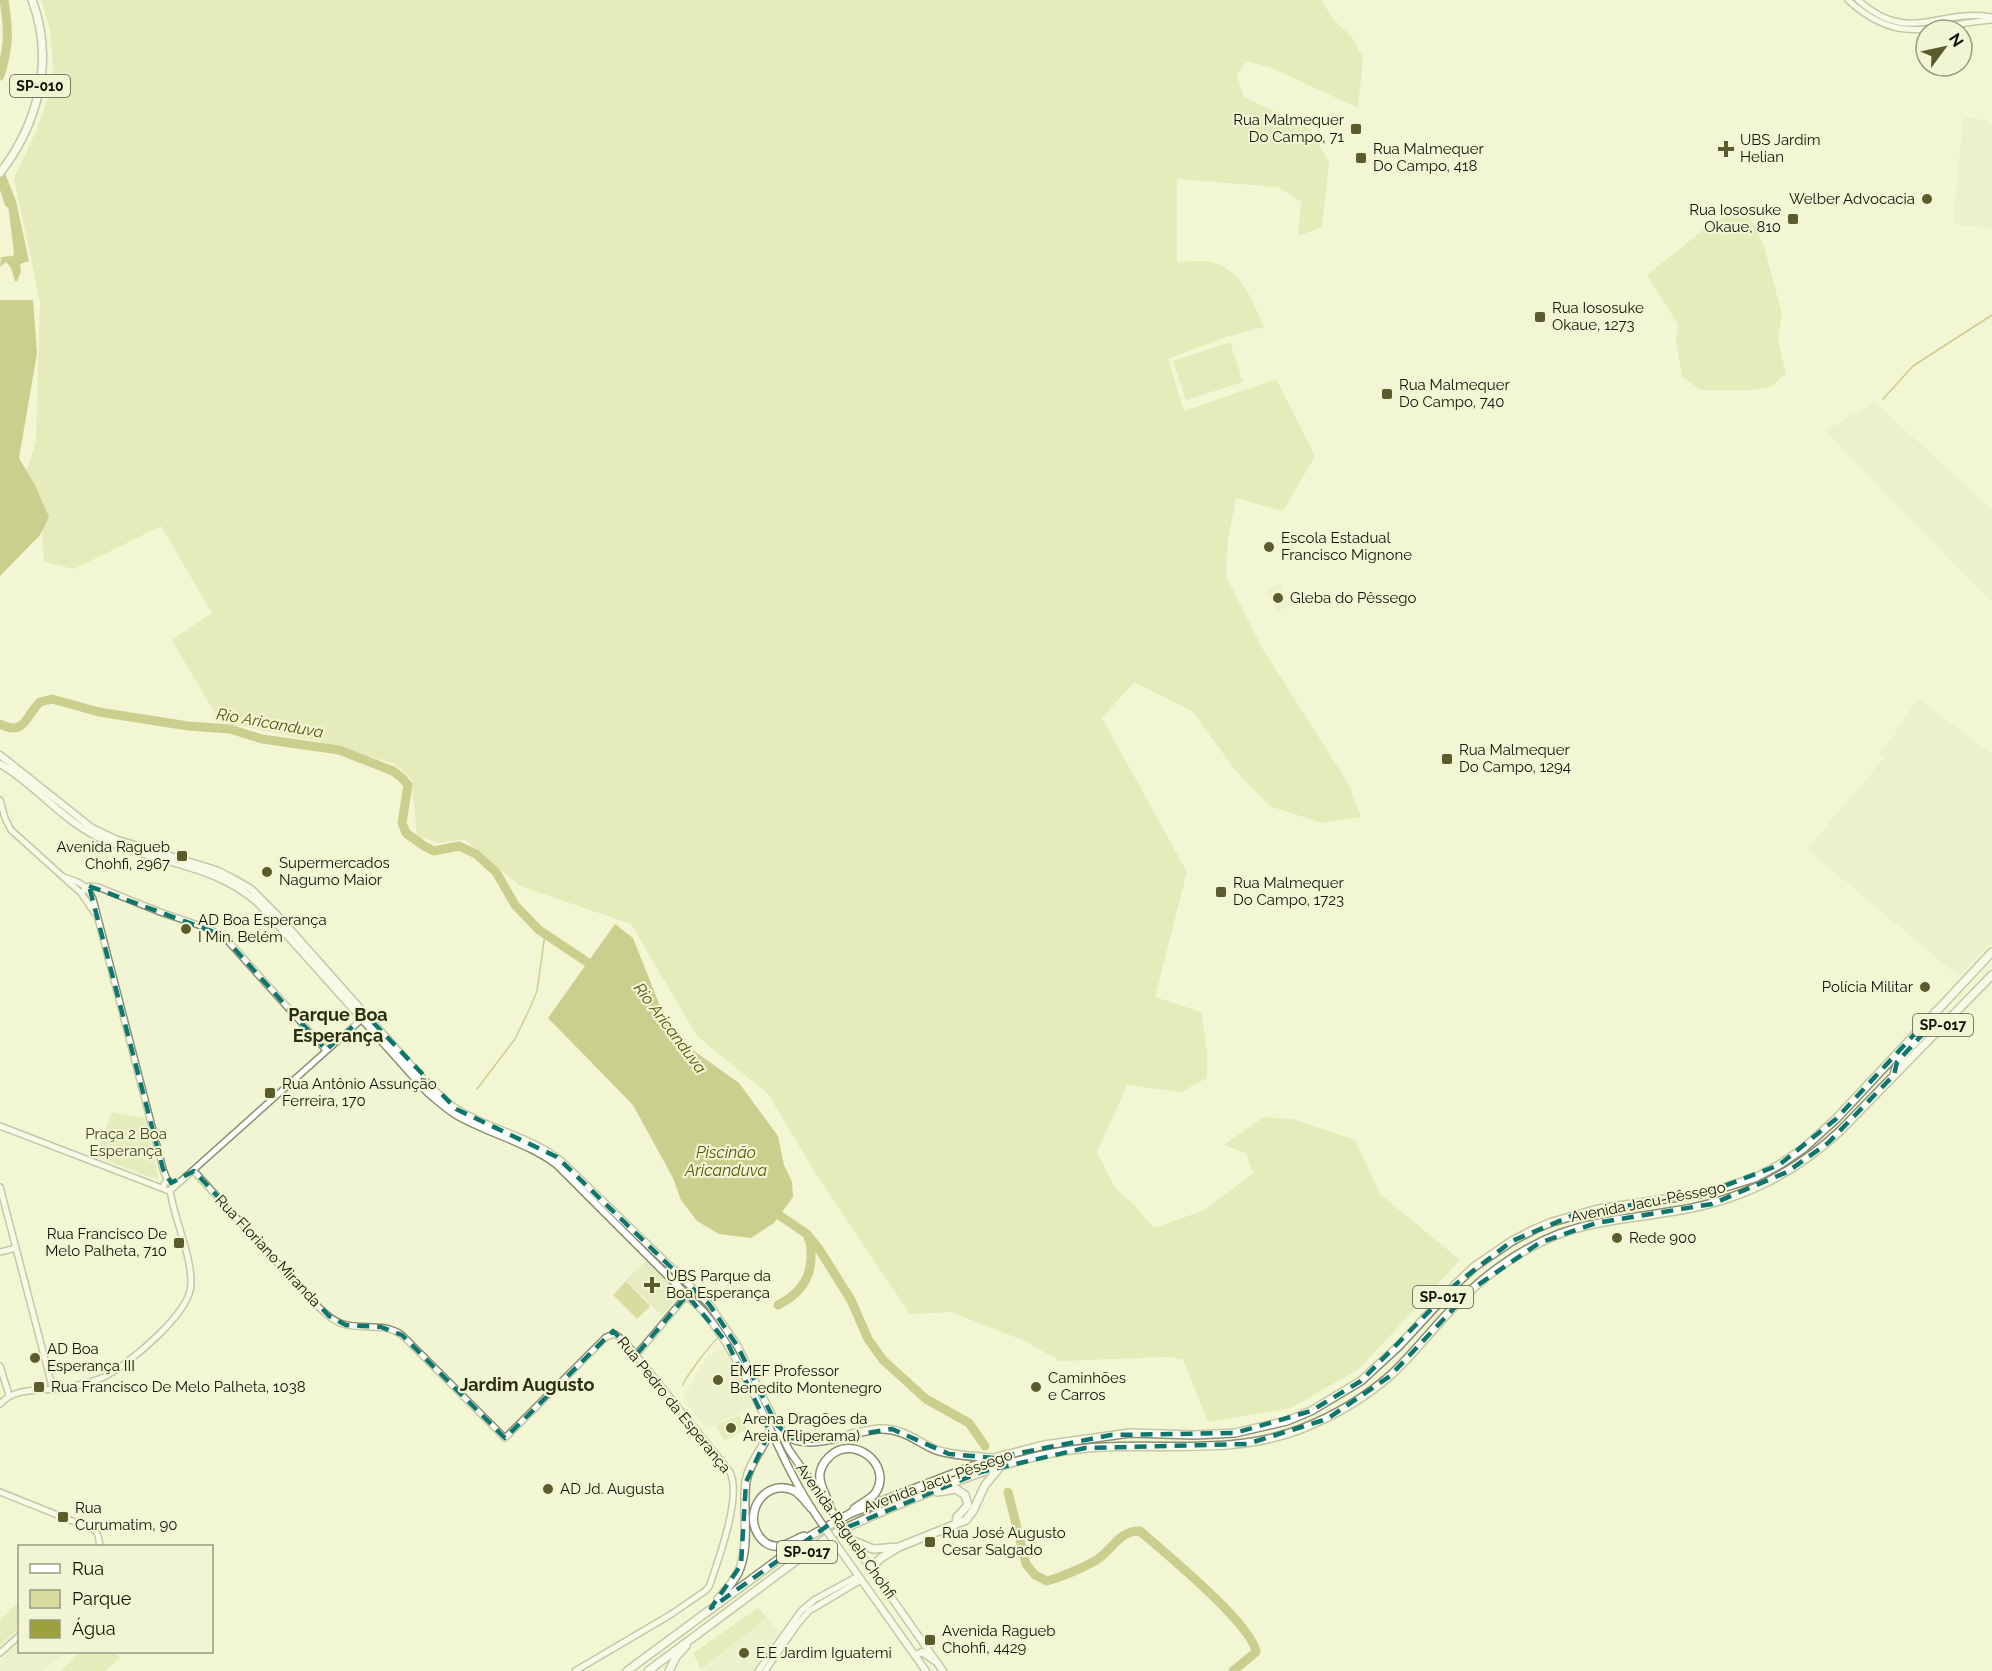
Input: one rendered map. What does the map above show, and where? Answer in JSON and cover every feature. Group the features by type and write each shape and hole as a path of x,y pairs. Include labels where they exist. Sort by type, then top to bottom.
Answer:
{"highway":[{"name":"SP-010","path":"0,173 30,124 40,85 43,57 40,27 32,0"},
{"name":"Avenida Jacu-Pêssego","path":"627,1671 810,1536 851,1513 994,1458 1044,1445 1111,1435 1235,1433 1287,1421 1311,1411 1361,1381 1399,1346 1474,1267 1512,1241 1552,1222 1576,1214 1623,1204 1706,1193 1755,1178 1779,1165 1819,1136 1992,952"},
{"name":"Avenida Jacu-Pêssego","path":"648,1671 828,1537 854,1523 930,1492 1002,1466 1044,1455 1112,1446 1233,1446 1270,1439 1327,1419 1372,1391 1411,1355 1472,1289 1520,1254 1557,1235 1596,1223 1700,1207 1743,1194 1775,1179 1804,1160 1828,1143 1992,975"},
{"path":"1894,1076 1897,1062 1933,1023 1935,1012"},
{"path":"1851,1120 1857,1108 1884,1080 1882,1075 1873,1078"},
{"path":"776,1424 791,1438 806,1442 865,1430 892,1429 949,1454 994,1458"},
{"path":"711,1608 730,1585 741,1565 744,1553 748,1475 753,1460 770,1431"},
{"path":"830,1508 820,1472 832,1454 844,1448 852,1448 867,1454 873,1460 880,1478 873,1496 851,1513"},
{"path":"871,1568 881,1558 899,1547 961,1522 970,1516 985,1485 1002,1466"},
{"path":"810,1536 804,1536 780,1546 771,1546 755,1529 753,1512 760,1498 774,1490 784,1488 794,1491 811,1508"},
{"path":"930,1492 956,1489 965,1495 968,1505 957,1516 956,1523"},
{"path":"851,1540 873,1549 899,1547"},
{"path":"669,1671 676,1657 696,1634"}],"main road":[{"name":"Avenida Ragueb Chohfi","path":"0,755 80,820 100,832 115,839 216,870 251,890 272,909 428,1093 448,1110 473,1124 539,1152 556,1164 687,1294 728,1344 755,1396 783,1461 811,1508 926,1671"},
{"name":"Avenida Ragueb Chohfi","path":"0,764 94,836 205,872 242,890 260,905 429,1085 456,1109 540,1146 562,1162 700,1294 738,1347 789,1450 943,1671"},
{"path":"687,1294 695,1294 715,1312"},
{"path":"916,1655 922,1652 937,1662"}],"street":[{"path":"1848,0 1875,21 1899,29 1922,30 1992,18"},
{"path":"1858,0 1881,17 1900,23 1923,24 1966,16 1992,18"},
{"path":"0,804 15,835 81,893 96,916"},
{"path":"0,824 5,818"},
{"path":"0,1404 9,1395 17,1392 54,1390 101,1378 139,1353 180,1313 191,1291 191,1277 93,898 87,888 79,882 63,877"},
{"path":"81,893 87,888 98,887 210,929 222,936 326,1050"},
{"path":"0,1126 118,1172 167,1186 184,1179 194,1171 364,1017"},
{"name":"Rua Floriano Miranda","path":"194,1171 285,1272 329,1316 346,1325 389,1328 402,1335 505,1438 606,1337 615,1334"},
{"path":"0,1187 54,1390"},
{"path":"0,1252 16,1248"},
{"path":"636,1355 687,1294"},
{"name":"Rua Pedro da Esperança","path":"575,1671 670,1615 709,1587 726,1533 733,1492 732,1477 711,1447 636,1355 615,1334"},
{"path":"0,1366 9,1395"},
{"path":"0,1492 95,1530 100,1545"},
{"path":"758,1671 801,1611 814,1600 859,1578"},
{"path":"765,1671 809,1611 859,1578"},
{"path":"0,1653 18,1637"}],"highlighted area":[{"path":"89,886 222,935 326,1050 366,1015 456,1109 557,1157 709,1304 738,1347 776,1424 791,1438 816,1441 892,1429 949,1454 994,1458 1111,1435 1235,1433 1311,1411 1361,1381 1456,1284 1512,1241 1576,1214 1706,1193 1779,1165 1836,1119 1935,1012 1933,1023 1897,1062 1894,1075 1828,1143 1787,1172 1712,1204 1596,1223 1539,1243 1472,1289 1390,1376 1327,1419 1247,1444 1085,1448 981,1472 843,1529 837,1519 711,1608 741,1565 746,1482 770,1431 728,1344 687,1295 636,1355 613,1331 505,1438 402,1335 381,1327 346,1325 329,1316 194,1171 171,1183 163,1169"}],"shaded area":[{"path":"1963,117 1986,120 1992,124 1992,229 1953,224"},
{"path":"1875,402 1992,510 1992,603 1825,431"},
{"name":"Gleba do Pêssego","path":"1280,583 1290,606 1277,612 1266,589"},
{"path":"1918,698 1992,754 1992,941 1958,976 1807,849 1884,758 1879,753"},
{"name":"UBS Parque da Boa Esperança","path":"647,1260 681,1293 662,1316 626,1280"},
{"name":"EMEF Professor Benedito Montenegro","path":"725,1347 739,1369 755,1404 706,1429 683,1398 705,1358"},
{"name":"E.E Jardim Iguatemi","path":"767,1618 779,1632 753,1671 702,1671"},
{"path":"18,1644 18,1653 64,1653 44,1671 0,1671 0,1661"}],"green space":[{"path":"41,0 1321,0 1333,19 1352,37 1363,58 1358,108 1270,67 1246,61 1237,76 1244,97 1310,129 1329,162 1322,227 1298,236 1301,202 1278,187 1177,179 1177,262 1211,262 1231,272 1245,288 1264,327 1226,337 1168,359 1184,411 1276,379 1315,456 1283,511 1236,498 1228,539 1226,576 1262,648 1349,785 1361,817 1322,823 1269,806 1236,771 1192,711 1134,682 1102,718 1187,872 1155,997 1201,1012 1207,1051 1207,1078 1181,1092 1127,1085 1097,1152 1115,1188 1154,1228 1205,1210 1253,1173 1246,1153 1223,1145 1264,1117 1293,1119 1355,1140 1380,1194 1460,1260 1360,1368 1291,1408 1208,1422 1183,1359 1165,1357 1060,1361 1025,1341 951,1312 910,1314 819,1179 768,1094 697,1036 631,924 520,886 464,839 439,843 417,836 412,780 395,764 317,741 220,722 172,640 212,613 161,526 74,569 44,562 42,528 15,505 36,442 40,302 14,178 37,129 54,80 50,29"},
{"path":"1727,215 1750,216 1764,246 1782,314 1778,339 1786,374 1770,387 1748,390 1700,390 1682,376 1676,341 1678,324 1647,275 1707,227"},
{"path":"1230,342 1243,382 1186,400 1173,361"},
{"name":"Praça 2 Boa Esperança","path":"112,1112 145,1118 159,1180 95,1157"},
{"path":"626,1281 650,1306 637,1319 613,1295"},
{"name":"Arena Dragões da Areia (Fliperama)","path":"739,1415 747,1429 724,1441 716,1426"},
{"path":"18,1603 18,1629 0,1645 0,1620"},
{"path":"758,1608 767,1618 701,1670 693,1653"},
{"path":"80,1653 116,1653 120,1658 105,1671 60,1671"}],"water":[{"path":"4,171 16,201 29,261 20,264 21,272 17,281 6,262 0,267 1,257 13,256 14,253 6,188 0,177"},
{"path":"0,300 33,300 37,353 19,458 35,485 49,517 40,535 0,576"},
{"name":"Piscinão Aricanduva","path":"615,924 633,938 662,1011 690,1048 739,1083 778,1136 784,1165 792,1182 793,1197 774,1223 751,1238 719,1234 697,1221 681,1200 673,1178 633,1105 548,1018"}],"waterway":[{"name":"Rio Aricanduva","path":"0,76 7,38 4,0"},
{"name":"Rio Aricanduva","path":"0,175 9,203"},
{"path":"1883,399 1913,366 1992,315"},
{"name":"Rio Aricanduva","path":"0,724 15,728 20,726 40,702 52,699 99,712 188,726 230,729 262,739 339,750 393,771 408,785 402,823 406,833 434,851 459,846 476,854 496,872 515,905 539,930 596,968"},
{"path":"477,1089 515,1039 530,1008 537,991 545,934"},
{"name":"Rio Aricanduva","path":"770,1209 807,1234 819,1249 851,1300 868,1339 883,1360 926,1399 969,1423 985,1446"},
{"path":"778,1305 792,1296 806,1279 811,1257 811,1245 808,1238"},
{"path":"683,1385 699,1360 719,1337"},
{"name":"Rio Aricanduva","path":"1008,1492 1026,1564 1035,1575 1047,1581 1095,1561 1121,1537 1140,1531 1206,1589 1240,1624 1251,1640 1256,1652 1233,1671"}],"place":[{"name":"Rua Malmequer Do Campo, 71","path":"1356,129"},
{"name":"UBS Jardim Helian","path":"1726,149"},
{"name":"Rua Malmequer Do Campo, 418","path":"1361,158"},
{"name":"Welber Advocacia","path":"1927,199"},
{"name":"Rua Iososuke Okaue, 810","path":"1793,219"},
{"name":"Rua Iososuke Okaue, 1273","path":"1540,317"},
{"name":"Rua Malmequer Do Campo, 740","path":"1387,394"},
{"name":"Escola Estadual Francisco Mignone","path":"1269,547"},
{"name":"Gleba do Pêssego","path":"1278,598"},
{"name":"Rua Malmequer Do Campo, 1294","path":"1447,759"},
{"name":"Avenida Ragueb Chohfi, 2967","path":"182,856"},
{"name":"Supermercados Nagumo Maior","path":"267,872"},
{"name":"Rua Malmequer Do Campo, 1723","path":"1221,892"},
{"name":"AD Boa Esperança I Min. Belém","path":"186,929"},
{"name":"Polícia Militar","path":"1925,987"},
{"name":"Rua Antônio Assunção Ferreira, 170","path":"270,1093"},
{"name":"Rede 900","path":"1617,1238"},
{"name":"Rua Francisco De Melo Palheta, 710","path":"179,1243"},
{"name":"UBS Parque da Boa Esperança","path":"652,1285"},
{"name":"AD Boa Esperança III","path":"35,1358"},
{"name":"EMEF Professor Benedito Montenegro","path":"718,1380"},
{"name":"Rua Francisco De Melo Palheta, 1038","path":"39,1387"},
{"name":"Caminhões e Carros","path":"1036,1387"},
{"name":"Arena Dragões da Areia (Fliperama)","path":"731,1428"},
{"name":"AD Jd. Augusta","path":"548,1489"},
{"name":"Rua Curumatim, 90","path":"63,1517"},
{"name":"Rua José Augusto Cesar Salgado","path":"930,1542"},
{"name":"Avenida Ragueb Chohfi, 4429","path":"930,1640"},
{"name":"E.E Jardim Iguatemi","path":"744,1653"}],"district":[{"name":"Parque Boa Esperança","path":"338,1024"},
{"name":"Jardim Augusto","path":"527,1384"}]}
